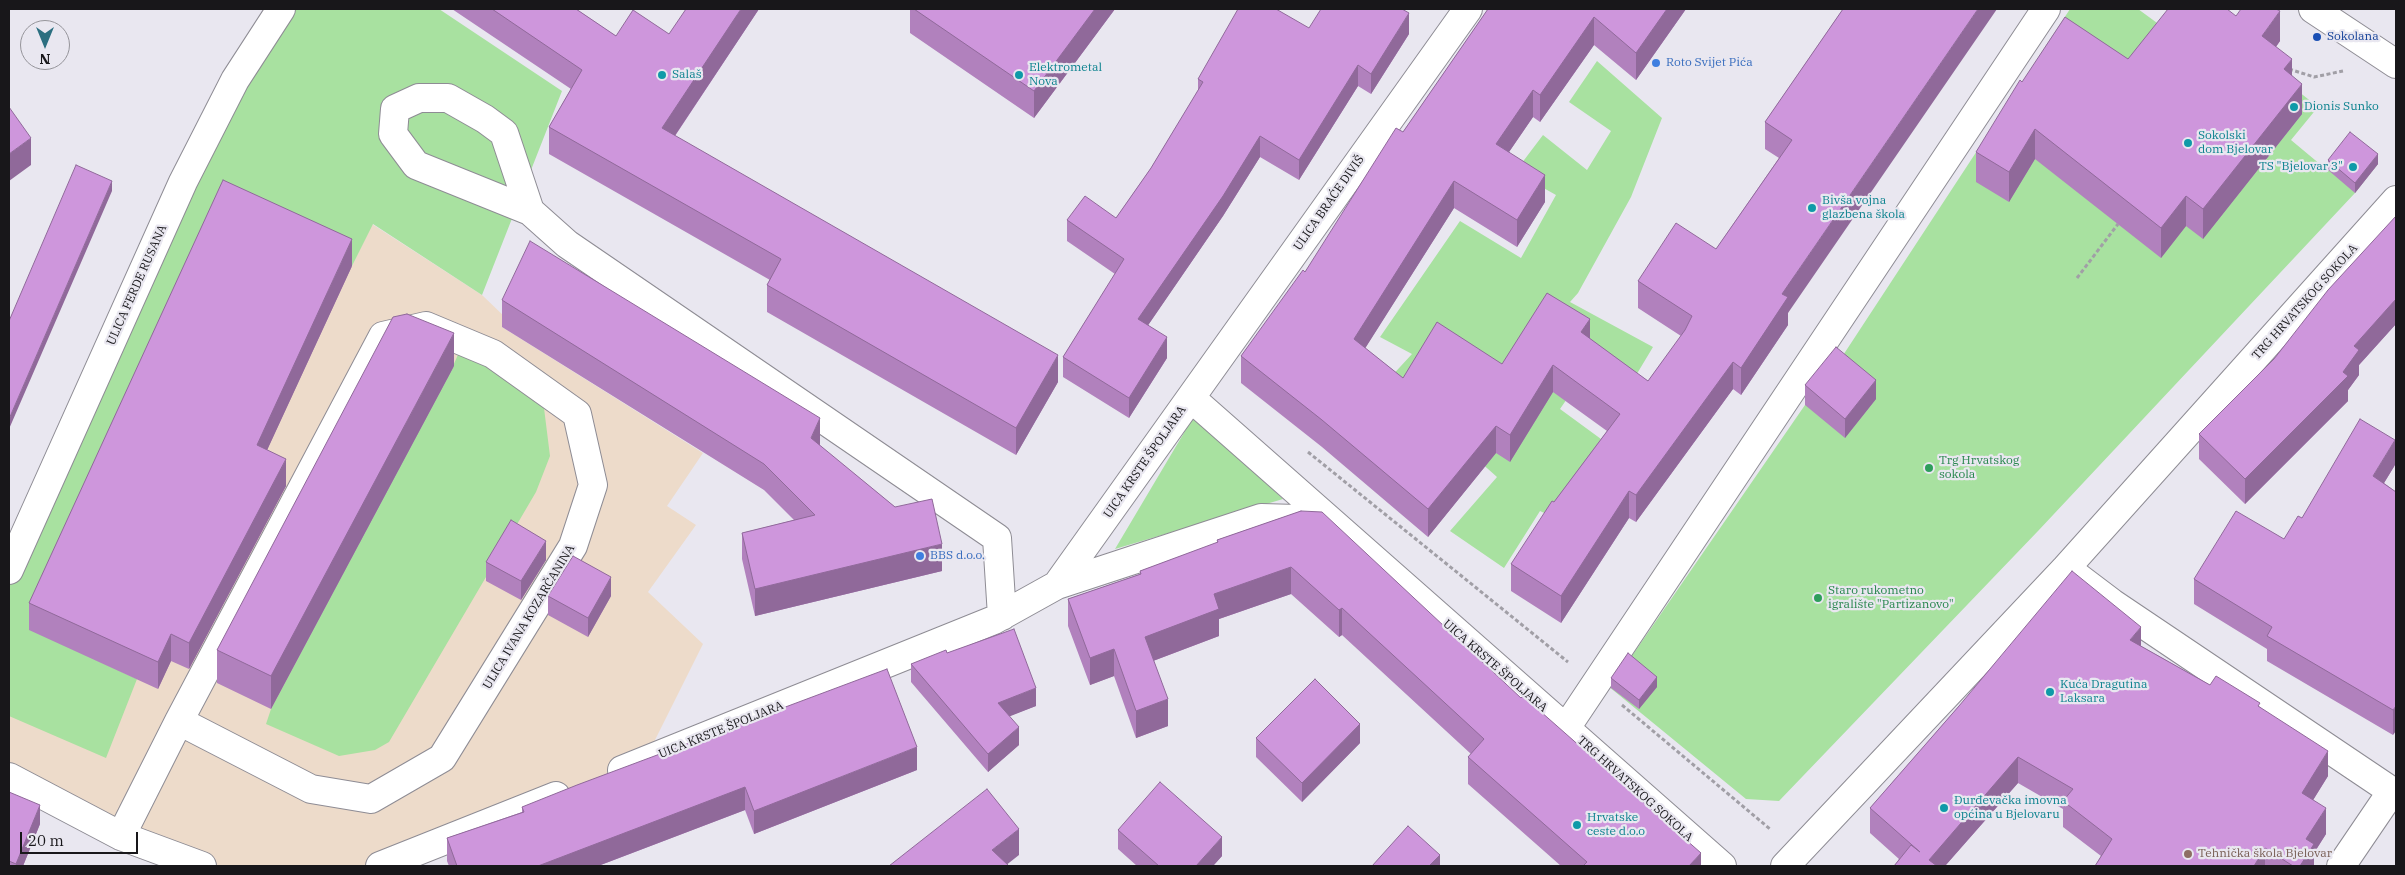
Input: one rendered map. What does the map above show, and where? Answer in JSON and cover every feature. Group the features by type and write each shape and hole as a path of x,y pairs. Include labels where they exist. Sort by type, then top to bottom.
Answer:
{"street":[{"name":"ULICA FERDE RUSANA","path":"9,570 183,182 235,80 281,9"},
{"name":"ULICA BRAĆE DIVIŠ","path":"1191,398 1468,9"},
{"name":"TRG HRVATSKOG SOKOLA","path":"1722,866 1566,728 2046,9"},
{"path":"2313,9 2396,64"},
{"path":"530,211 504,133 485,119 448,98 418,98 395,109 393,134 416,165 530,211 566,244 997,538 1002,616"},
{"name":"TRG HRVATSKOG SOKOLA","path":"1785,866 2066,568 2396,200"},
{"name":"ULICA IVANA KOZARČANINA","path":"121,836 179,721 383,336 426,326 492,354 576,414 593,485 573,546 442,758 371,799 311,790 179,721"},
{"name":"UICA KRSTE ŠPOLJARA","path":"1057,585 1191,398 1334,526 1566,728"},
{"name":"UICA KRSTE ŠPOLJARA","path":"380,866 1002,616 1057,585 1261,518 1297,519 1334,526"},
{"path":"2066,568 2112,604 2394,793 2341,866"},
{"path":"9,777 121,836 202,866"}],"path":[{"path":"2287,68 2314,78 2345,70 2365,43"},
{"path":"2076,278 2118,224"},
{"path":"1304,448 1568,661"},
{"path":"1618,702 1770,829"}],"shaded area":[{"path":"372,224 482,295 506,318 502,327 703,453 667,506 696,525 648,592 703,644 645,760 380,866 202,866 9,777 9,570 352,266"}],"green space":[{"path":"281,9 439,9 562,91 482,295 373,224 352,266 224,207 30,629 137,679 106,758 9,716 9,570"},
{"name":"Trg Hrvatskog sokola","path":"2070,9 2138,9 2164,28 2195,9 2318,107 2291,140 2327,170 2350,142 2378,164 2355,193 2038,531 1779,801 1746,799 1608,686 1627,663 1805,405 1836,366"},
{"path":"1597,61 1662,118 1631,197 1578,293 1570,302 1653,347 1632,382 1595,358 1560,409 1601,439 1580,470 1578,529 1540,511 1504,568 1450,531 1497,477 1388,380 1412,354 1380,337 1460,221 1521,258 1556,195 1515,172 1543,135 1587,170 1611,131 1569,102"},
{"path":"464,341 531,382 544,408 550,456 536,492 389,742 375,750 339,756 266,724 271,709 453,366"},
{"path":"1194,416 1283,499 1115,549"}],"building":[{"path":"492,9 576,9 616,36 633,10 669,34 686,9 741,9 662,128 1058,355 1016,428 767,285 781,259 549,127 582,70"},
{"path":"914,9 1095,9 1034,91"},
{"path":"1238,9 1276,9 1309,28 1321,9 1402,9 1409,13 1371,74 1358,65 1299,160 1260,136 1223,196 1138,319 1167,337 1129,398 1063,357 1124,259 1067,220 1085,196 1116,218 1151,168 1203,82 1198,79"},
{"path":"1488,9 1667,9 1636,53 1594,17 1540,95 1533,90 1496,144 1545,175 1517,220 1454,181 1354,339 1403,378 1437,322 1502,364 1547,293 1590,319 1581,332 1648,381 1685,330 1692,316 1638,281 1676,223 1716,249 1792,140 1765,122 1843,9 1978,9 1782,294 1788,297 1741,368 1733,362 1636,495 1629,491 1561,596 1511,564 1552,501 1554,502 1620,414 1553,365 1510,435 1496,426 1428,509 1322,420 1241,356 1303,270 1305,272 1396,128 1403,132"},
{"path":"2168,9 2227,9 2236,16 2241,9 2276,9 2280,11 2262,36 2292,59 2284,69 2302,84 2203,209 2186,196 2161,228 2035,129 2009,172 1976,152 2020,80 2022,82 2065,17 2128,59"},
{"path":"9,107 31,138 9,154"},
{"name":"TS \"Bjelovar 3\"","path":"2350,132 2378,154 2355,183 2328,160"},
{"path":"76,165 112,181 9,419 9,321"},
{"path":"223,180 352,239 257,445 286,459 189,643 171,634 158,662 29,603"},
{"path":"2396,216 2396,299 2354,346 2359,350 2343,372 2348,376 2245,479 2199,434 2274,359 2328,290"},
{"path":"530,241 820,418 811,438 895,507 932,499 942,544 755,589 742,533 815,515 764,464 502,300"},
{"path":"407,314 454,333 271,676 217,650 393,317"},
{"path":"1836,347 1876,380 1845,419 1805,385"},
{"path":"2360,419 2395,440 2373,476 2396,492 2396,706 2393,710 2267,636 2272,627 2194,579 2236,511 2284,539 2298,516 2302,518"},
{"path":"1301,511 1322,512 1521,698 1523,696 1701,853 1689,866 1583,866 1587,862 1468,757 1484,739 1342,608 1339,610 1291,567 1214,594 1219,609 1145,637 1168,699 1136,711 1114,649 1090,658 1068,599 1141,574 1140,571 1218,542 1217,540"},
{"path":"511,520 546,541 521,581 486,562"},
{"path":"573,556 611,577 588,618 548,596"},
{"path":"2072,571 2141,627 2130,640 2210,685 2216,676 2260,703 2258,706 2328,751 2302,793 2326,808 2306,839 2314,844 2300,866 2293,866 2265,848 2254,866 2095,866 2112,839 2063,801 2073,789 2018,757 1929,860 1937,866 1894,866 1911,845 1920,852 1870,808 1959,706"},
{"path":"1014,629 1036,688 998,703 1019,727 988,754 911,664 946,650 947,653"},
{"path":"1628,653 1657,677 1639,700 1611,678"},
{"path":"887,669 917,747 754,811 745,787 538,866 457,866 447,838 524,812 522,807 577,785"},
{"path":"1315,679 1360,724 1302,783 1256,738"},
{"path":"1160,782 1222,837 1196,866 1159,866 1118,830"},
{"path":"987,789 1019,829 992,850 1009,866 889,866"},
{"path":"9,792 40,805 16,864 9,861"},
{"path":"1408,826 1440,855 1429,866 1372,866"}],"place":[{"name":"Sokolana","path":"2317,37"},
{"name":"Roto Svijet Pića","path":"1656,63"},
{"name":"Salaš","path":"662,75"},
{"name":"Elektrometal Nova","path":"1019,75"},
{"name":"Dionis Sunko","path":"2294,107"},
{"name":"Sokolski dom Bjelovar","path":"2188,143"},
{"name":"TS \"Bjelovar 3\"","path":"2353,167"},
{"name":"Bivša vojna glazbena škola","path":"1812,208"},
{"name":"Trg Hrvatskog sokola","path":"1929,468"},
{"name":"BBS d.o.o.","path":"920,556"},
{"name":"Staro rukometno igralište \"Partizanovo\"","path":"1818,598"},
{"name":"Kuća Dragutina Laksara","path":"2050,692"},
{"name":"Đurđevačka imovna općina u Bjelovaru","path":"1944,808"},
{"name":"Hrvatske ceste d.o.o","path":"1577,825"},
{"name":"Tehnička škola Bjelovar","path":"2188,854"}]}
